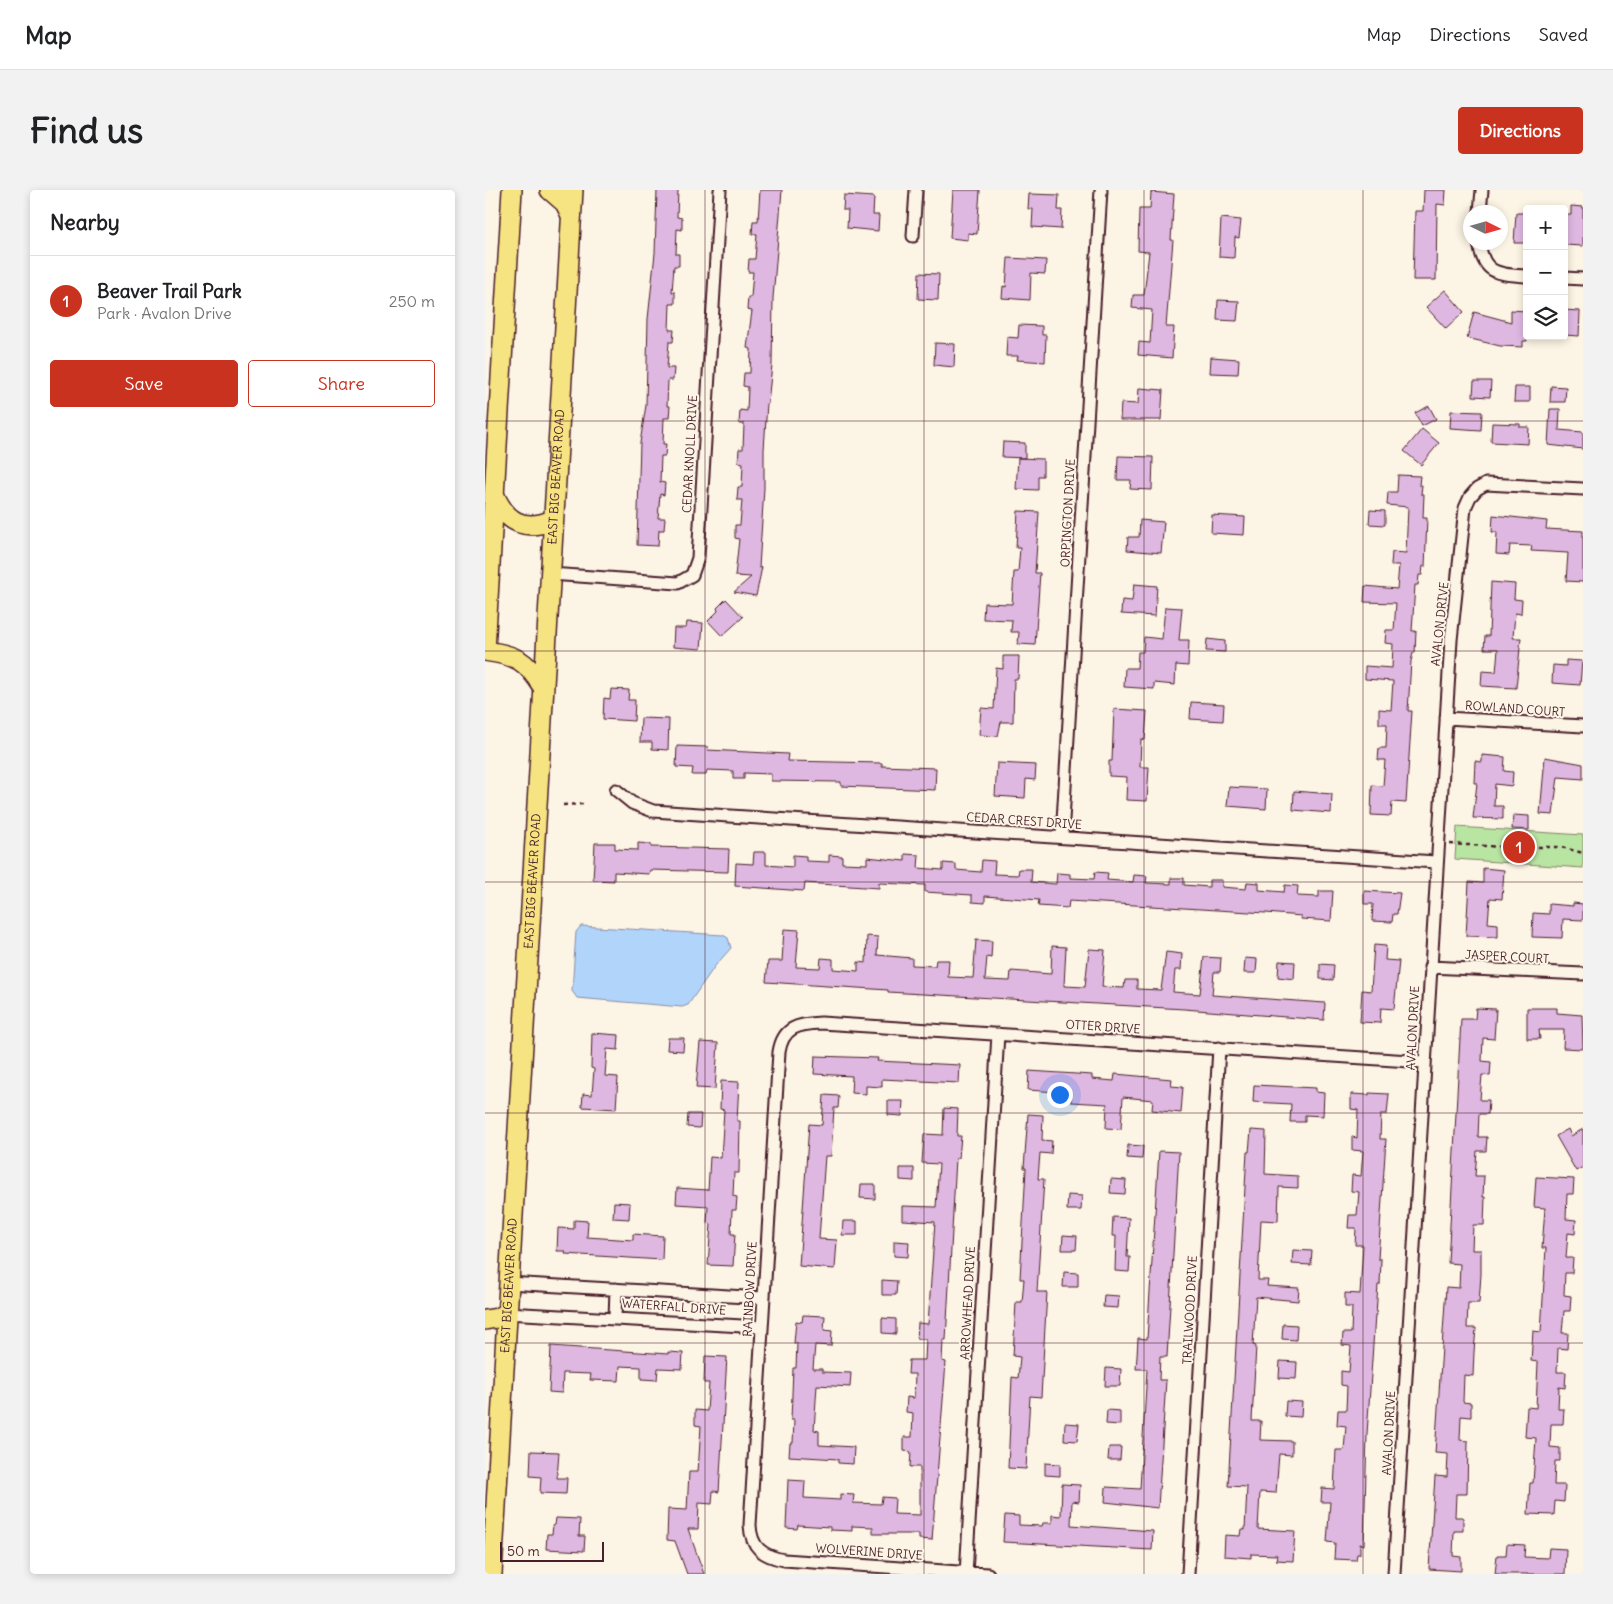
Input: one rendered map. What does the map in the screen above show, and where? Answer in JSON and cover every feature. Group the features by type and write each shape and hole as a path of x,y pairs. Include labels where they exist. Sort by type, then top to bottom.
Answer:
{"main road":[{"path":"512,190 485,650 524,661 543,687"},
{"path":"550,190 565,203 571,215"},
{"name":"EAST BIG BEAVER ROAD","path":"492,1574 573,190"},
{"path":"494,493 500,508 506,515 523,525 533,526 553,520"},
{"path":"485,1320 497,1318 506,1313"},
{"path":"485,1426 499,1449"}],"street":[{"name":"CEDAR KNOLL DRIVE","path":"550,574 678,582 686,580 692,575 695,568 719,190"},
{"path":"913,236 915,190"},
{"name":"ORPINGTON DRIVE","path":"1062,837 1101,190"},
{"path":"1481,205 1482,190"},
{"path":"1481,250 1484,263 1500,274 1523,276"},
{"path":"1568,278 1583,279"},
{"name":"AVALON DRIVE","path":"1394,1574 1436,862 1463,522 1470,497 1477,489 1486,484 1583,488"},
{"name":"ROWLAND COURT","path":"1446,718 1583,726"},
{"name":"CEDAR CREST DRIVE","path":"616,790 632,802 653,811 1436,862"},
{"name":"JASPER COURT","path":"1430,967 1583,974"},
{"name":"OTTER DRIVE","path":"783,1036 791,1028 800,1024 821,1023 1425,1062"},
{"name":"ARROWHEAD DRIVE","path":"966,1573 998,1034"},
{"name":"RAINBOW DRIVE","path":"754,1544 750,1525 761,1326 779,1052 783,1036"},
{"name":"TRAILWOOD DRIVE","path":"1188,1574 1219,1048"},
{"name":"WATERFALL DRIVE","path":"508,1283 763,1298"},
{"name":"WATERFALL DRIVE","path":"615,1318 616,1289"},
{"name":"WATERFALL DRIVE","path":"506,1313 761,1326"},
{"name":"WOLVERINE DRIVE","path":"754,1544 763,1554 784,1560 988,1574"}],"path":[{"path":"563,805 583,804"},
{"path":"1446,844 1504,848 1561,847 1583,853"}],"green space":[{"path":"1457,827 1583,835 1583,868 1455,859"}],"water":[{"path":"581,926 723,935 728,938 731,948 715,966 688,1005 682,1007 577,998 572,991 576,932"}],"building":[{"path":"657,190 678,190 677,217 682,218 682,230 677,229 676,254 679,254 679,266 674,266 672,292 675,292 675,304 670,304 669,330 674,330 673,342 669,342 667,368 674,368 673,380 668,380 667,406 670,406 669,418 664,418 663,444 666,444 665,456 661,456 660,482 665,483 664,495 660,494 658,518 665,518 664,530 659,530 658,546 637,545 640,443 646,405 648,319 655,253"},
{"path":"760,190 782,190 773,298 772,365 764,450 764,488 759,568 762,567 756,596 734,592 751,577 735,576 739,539 735,538 735,525 740,525 742,500 737,500 738,487 742,487 743,463 738,462 739,449 743,449 744,424 739,424 740,410 747,411 748,387 743,386 744,373 750,373 751,349 747,348 752,311 747,310 748,297 751,297 753,272 748,272 749,259 755,259 757,234 752,234 753,221 758,221"},
{"path":"953,190 980,190 977,234 968,233 968,240 950,238"},
{"path":"1424,190 1446,190 1445,205 1437,204 1436,280 1413,280 1415,211 1423,211"},
{"path":"1151,192 1174,194 1171,240 1173,240 1166,327 1174,327 1172,358 1138,355 1139,342 1150,343 1152,310 1132,308 1133,295 1144,295 1149,252 1138,251 1139,209 1150,209"},
{"path":"1029,194 1059,195 1058,210 1062,210 1061,229 1032,227 1033,209 1028,209"},
{"path":"844,195 874,197 873,215 879,215 878,231 847,228 848,210 843,210"},
{"path":"1571,206 1583,207 1583,246 1568,245 1568,215 1571,215"},
{"path":"1516,213 1523,213 1523,243 1514,243"},
{"path":"1221,218 1241,220 1239,238 1235,237 1234,258 1219,257"},
{"path":"1008,258 1046,260 1045,274 1031,273 1030,300 1002,298 1003,286 1006,287"},
{"path":"919,273 939,274 938,300 918,299"},
{"path":"1445,290 1464,312 1446,329 1426,307"},
{"path":"1218,300 1239,301 1237,321 1217,320"},
{"path":"1511,310 1523,311 1523,340 1527,341 1523,341 1523,347 1500,346 1467,338 1474,312 1511,322"},
{"path":"1568,310 1580,311 1579,336 1568,335"},
{"path":"1019,325 1042,326 1042,335 1046,335 1045,362 1017,360 1018,356 1006,356 1007,337 1018,338"},
{"path":"935,343 955,344 954,367 934,365"},
{"path":"1211,357 1239,359 1238,374 1210,373"},
{"path":"1474,381 1491,381 1490,397 1473,396"},
{"path":"1551,386 1566,387 1565,402 1550,402"},
{"path":"1515,387 1530,387 1530,402 1514,402"},
{"path":"1139,388 1163,390 1161,420 1120,420 1121,403 1138,404"},
{"path":"1429,406 1436,419 1422,426 1415,413"},
{"path":"1550,409 1560,409 1559,430 1583,432 1583,449 1548,445"},
{"path":"1451,411 1482,412 1481,430 1450,428"},
{"path":"1492,423 1520,424 1520,427 1529,427 1528,444 1491,442"},
{"path":"1422,429 1439,443 1421,465 1404,451"},
{"path":"1003,442 1025,443 1025,458 1002,457"},
{"path":"1118,456 1153,457 1152,490 1130,489 1131,480 1117,480"},
{"path":"1018,458 1043,459 1043,476 1038,476 1038,490 1016,489"},
{"path":"1398,475 1420,476 1421,494 1424,494 1423,518 1427,518 1425,567 1423,566 1422,575 1419,575 1418,585 1415,585 1412,631 1416,631 1415,653 1413,653 1411,661 1408,711 1412,711 1406,803 1392,802 1391,816 1371,815 1372,785 1383,786 1385,760 1378,760 1379,748 1386,748 1387,724 1379,724 1379,709 1391,710 1393,681 1365,679 1365,666 1392,668 1393,644 1385,643 1386,630 1394,630 1396,603 1364,602 1365,586 1397,589 1399,565 1391,565 1392,552 1406,553 1408,507 1387,505 1388,492 1397,492"},
{"path":"1370,510 1385,511 1385,525 1369,524"},
{"path":"1018,511 1039,512 1035,573 1040,573 1035,645 1018,644 1019,632 1011,632 1012,620 983,619 984,603 1012,604 1014,572 1018,572 1020,548 1016,548"},
{"path":"1212,515 1245,517 1244,535 1211,533"},
{"path":"1493,515 1547,521 1546,529 1583,531 1583,582 1566,581 1568,553 1531,551 1532,546 1510,545 1509,555 1496,554 1497,532 1492,532"},
{"path":"1140,520 1164,522 1161,553 1127,550 1128,537 1139,537"},
{"path":"1491,582 1515,584 1514,599 1522,600 1521,614 1515,613 1513,638 1521,638 1516,688 1481,686 1482,671 1496,672 1498,649 1484,649 1485,636 1489,636"},
{"path":"1134,584 1157,586 1155,616 1121,614 1122,600 1132,601"},
{"path":"726,599 743,617 722,636 708,621"},
{"path":"1165,607 1182,608 1179,640 1189,640 1188,666 1176,665 1175,685 1154,683 1154,689 1124,687 1125,668 1137,668 1138,652 1143,652 1144,637 1162,639"},
{"path":"687,622 703,623 701,649 673,647 674,628 686,628"},
{"path":"1207,639 1225,641 1225,652 1206,651"},
{"path":"1003,656 1019,656 1018,679 1014,679 1013,722 1001,722 998,736 979,735 981,708 994,709 996,668 1003,669"},
{"path":"1566,660 1582,661 1580,685 1552,683 1553,665 1566,666"},
{"path":"611,689 629,690 628,700 635,700 634,721 603,719 604,698 610,699"},
{"path":"1191,702 1224,704 1223,721 1190,719"},
{"path":"1114,709 1147,711 1145,740 1141,739 1140,767 1149,767 1147,801 1126,800 1127,777 1109,776 1109,761 1112,761"},
{"path":"641,718 669,719 668,750 652,749 652,742 640,742"},
{"path":"677,746 708,747 707,750 788,754 787,761 882,763 882,766 936,768 935,790 841,786 841,782 771,781 771,774 744,773 744,779 733,779 733,771 707,770 706,775 692,775 693,768 676,767"},
{"path":"1482,755 1505,757 1504,771 1513,772 1512,786 1495,784 1494,806 1503,806 1503,819 1473,818 1477,783 1474,783 1475,761 1482,762"},
{"path":"1545,757 1583,764 1583,779 1558,777 1553,815 1540,814"},
{"path":"997,763 1036,765 1035,780 1026,779 1025,798 995,796"},
{"path":"1229,787 1267,789 1266,809 1227,806"},
{"path":"1294,791 1332,794 1331,813 1293,810"},
{"path":"1513,815 1529,816 1529,830 1512,829"},
{"path":"595,843 615,843 615,849 638,850 638,843 651,844 651,847 729,849 728,872 650,870 649,874 614,872 614,881 593,880"},
{"path":"754,852 766,852 766,865 793,867 793,855 806,856 806,861 829,862 829,855 842,856 842,863 867,864 867,857 905,861 905,854 919,855 918,868 943,870 943,863 956,864 956,870 981,872 982,860 995,861 994,874 1018,875 1019,869 1032,869 1031,882 1056,884 1057,873 1070,874 1070,878 1094,879 1095,872 1108,873 1107,880 1133,882 1134,875 1147,876 1146,883 1171,884 1171,878 1184,878 1184,885 1209,887 1209,880 1222,880 1222,887 1246,889 1247,882 1259,883 1259,890 1284,892 1285,885 1298,886 1297,896 1319,897 1319,891 1333,891 1331,921 1301,919 1301,916 1266,913 1069,901 1068,908 1038,906 1039,900 985,896 985,903 972,902 972,895 925,892 925,885 879,883 879,888 805,883 804,891 735,886 736,863 753,864"},
{"path":"1483,868 1504,870 1502,899 1490,898 1488,923 1498,924 1498,937 1466,936 1469,882 1483,883"},
{"path":"1364,891 1400,893 1397,914 1393,914 1392,922 1372,921 1373,904 1364,904"},
{"path":"1573,903 1583,904 1583,920 1563,919 1562,938 1532,937 1533,913 1549,914 1549,904 1573,906"},
{"path":"784,929 799,930 796,967 820,968 821,958 833,959 833,969 858,971 858,962 866,963 867,936 878,937 877,955 912,958 912,965 935,966 936,960 949,960 948,977 973,978 976,940 992,941 991,958 987,957 985,980 1010,981 1011,971 1051,974 1052,946 1066,947 1064,986 1085,987 1089,949 1105,950 1102,987 1124,988 1125,980 1137,980 1137,989 1161,990 1166,952 1182,954 1181,970 1175,970 1173,992 1200,994 1204,957 1221,958 1220,972 1214,972 1212,995 1325,1003 1324,1020 1184,1009 888,992 888,990 766,982 768,961 782,961"},
{"path":"1374,945 1386,946 1385,960 1399,961 1394,1009 1381,1008 1380,1023 1360,1022 1362,990 1371,991"},
{"path":"1245,958 1257,959 1256,973 1244,973"},
{"path":"1279,961 1295,962 1294,979 1278,977"},
{"path":"1320,964 1334,965 1333,980 1320,979"},
{"path":"1476,1008 1496,1009 1494,1039 1483,1038 1482,1061 1491,1062 1490,1076 1482,1075 1480,1100 1489,1100 1488,1114 1479,1114 1478,1137 1487,1137 1486,1151 1477,1151 1475,1176 1484,1176 1483,1197 1485,1197 1484,1225 1473,1225 1472,1250 1481,1250 1479,1303 1468,1303 1467,1328 1476,1328 1473,1376 1464,1375 1463,1402 1471,1403 1471,1417 1461,1416 1460,1440 1468,1441 1467,1494 1456,1494 1455,1517 1463,1517 1463,1531 1454,1531 1453,1556 1461,1557 1461,1571 1429,1569 1435,1476 1447,1477 1448,1454 1435,1453 1446,1287 1459,1288 1460,1264 1448,1263 1461,1019 1475,1019"},
{"path":"1527,1008 1557,1008 1557,1013 1582,1015 1583,1049 1563,1048 1564,1030 1539,1030 1540,1039 1527,1039"},
{"path":"592,1033 619,1035 618,1050 607,1049 605,1076 618,1077 616,1109 582,1107 583,1094 592,1095 594,1069 591,1068"},
{"path":"668,1038 684,1038 683,1051 667,1050"},
{"path":"700,1042 718,1043 715,1089 696,1088"},
{"path":"815,1056 878,1058 877,1061 960,1065 959,1083 882,1079 882,1087 866,1086 866,1094 851,1093 852,1076 814,1074"},
{"path":"1029,1071 1092,1075 1092,1079 1114,1081 1115,1074 1172,1079 1171,1086 1183,1087 1181,1113 1152,1110 1153,1100 1123,1097 1121,1129 1106,1128 1107,1104 1071,1102 1071,1093 1028,1090"},
{"path":"721,1081 739,1082 737,1121 740,1121 739,1173 734,1173 733,1196 737,1197 736,1210 732,1210 731,1234 735,1234 733,1266 708,1265 711,1224 707,1223 708,1206 676,1204 677,1188 708,1190 710,1157 721,1158 724,1110 720,1109"},
{"path":"1254,1085 1316,1088 1316,1092 1324,1093 1323,1116 1305,1115 1305,1122 1290,1122 1291,1104 1253,1102"},
{"path":"1369,1093 1389,1094 1387,1114 1381,1114 1380,1139 1386,1139 1378,1259 1381,1259 1380,1285 1378,1285 1375,1315 1367,1434 1364,1545 1360,1544 1360,1554 1357,1554 1356,1560 1334,1559 1335,1543 1327,1542 1330,1502 1321,1502 1322,1488 1334,1489 1336,1450 1344,1450 1346,1426 1337,1425 1338,1410 1346,1410 1347,1386 1341,1385 1341,1371 1349,1372 1351,1346 1342,1345 1343,1333 1351,1333 1352,1307 1345,1307 1345,1293 1360,1294 1363,1245 1355,1245 1356,1228 1348,1228 1349,1215 1357,1215 1359,1192 1351,1191 1352,1175 1361,1176 1363,1151 1352,1150 1352,1137 1357,1138 1358,1110 1351,1109 1351,1094 1369,1095"},
{"path":"824,1095 839,1096 838,1108 834,1108 831,1156 825,1156 819,1239 837,1240 835,1269 799,1266 809,1124 822,1125"},
{"path":"888,1101 903,1101 902,1116 888,1115"},
{"path":"944,1108 958,1109 957,1136 961,1136 959,1158 956,1158 946,1340 943,1340 942,1361 946,1362 932,1540 919,1539 919,1534 873,1534 873,1527 852,1526 852,1531 830,1530 830,1527 798,1525 797,1529 786,1528 788,1480 805,1481 804,1498 840,1500 840,1494 854,1495 853,1503 881,1504 882,1497 895,1498 894,1514 920,1515 920,1467 910,1467 911,1452 904,1451 904,1437 912,1437 913,1413 906,1412 907,1397 914,1398 915,1374 908,1374 909,1360 925,1360 926,1339 917,1339 918,1323 928,1324 935,1222 902,1220 902,1206 936,1207 939,1164 922,1163 924,1134 943,1135"},
{"path":"688,1114 701,1114 700,1128 687,1127"},
{"path":"1028,1114 1043,1115 1042,1140 1052,1141 1051,1154 1040,1153 1038,1179 1044,1179 1037,1292 1047,1292 1041,1397 1030,1396 1026,1469 1008,1468 1012,1377 1018,1378 1020,1357 1013,1356 1016,1302 1022,1302 1024,1279 1020,1279"},
{"path":"1568,1129 1571,1136 1583,1129 1583,1167 1576,1171 1556,1136"},
{"path":"1251,1130 1266,1131 1265,1174 1298,1176 1298,1188 1279,1187 1278,1221 1261,1220 1258,1280 1268,1280 1267,1286 1299,1288 1298,1301 1256,1297 1253,1345 1256,1346 1252,1421 1261,1421 1260,1440 1292,1441 1292,1455 1279,1454 1276,1493 1260,1492 1258,1529 1295,1531 1293,1561 1276,1560 1277,1555 1251,1554 1251,1558 1224,1556 1225,1535 1240,1536 1241,1529 1245,1530 1247,1487 1228,1486 1247,1152 1249,1152"},
{"path":"1128,1145 1143,1146 1142,1159 1127,1158"},
{"path":"1159,1151 1179,1152 1167,1357 1160,1357 1159,1380 1166,1380 1158,1508 1105,1502 1106,1487 1140,1489 1147,1369 1136,1369 1138,1338 1147,1339"},
{"path":"900,1168 914,1168 914,1181 900,1180"},
{"path":"1536,1177 1574,1179 1573,1194 1567,1194 1566,1219 1576,1220 1575,1234 1568,1233 1566,1258 1573,1258 1572,1273 1565,1273 1564,1295 1571,1296 1570,1311 1564,1311 1562,1333 1568,1333 1567,1349 1558,1348 1557,1372 1566,1372 1565,1388 1559,1387 1558,1409 1564,1409 1563,1424 1551,1424 1550,1447 1560,1448 1560,1461 1555,1461 1554,1485 1565,1485 1564,1502 1555,1501 1554,1515 1528,1514 1530,1483 1533,1483 1536,1438 1525,1437 1527,1407 1536,1408 1538,1362 1531,1361 1533,1331 1541,1332 1546,1248 1542,1248 1545,1208 1534,1207"},
{"path":"1111,1179 1126,1180 1125,1194 1110,1193"},
{"path":"861,1184 875,1184 875,1199 860,1198"},
{"path":"1068,1195 1082,1196 1081,1210 1067,1210"},
{"path":"614,1202 630,1203 629,1219 613,1218"},
{"path":"1113,1217 1129,1218 1127,1257 1130,1257 1129,1272 1115,1271 1116,1236 1112,1236"},
{"path":"574,1220 588,1221 587,1237 633,1240 633,1234 663,1236 662,1260 565,1254 566,1251 557,1251 558,1228 574,1229"},
{"path":"843,1221 857,1221 857,1235 842,1235"},
{"path":"1063,1235 1077,1236 1076,1250 1062,1250"},
{"path":"894,1241 909,1242 908,1257 894,1256"},
{"path":"1293,1250 1312,1251 1311,1265 1292,1264"},
{"path":"1064,1272 1078,1273 1078,1287 1063,1287"},
{"path":"882,1280 897,1281 896,1295 882,1295"},
{"path":"1104,1295 1119,1296 1118,1308 1103,1307"},
{"path":"803,1315 825,1316 824,1330 832,1331 831,1346 815,1345 813,1369 822,1369 822,1372 851,1373 850,1387 817,1385 814,1430 819,1431 819,1445 854,1447 853,1464 838,1463 838,1459 789,1456 790,1443 793,1443 794,1420 791,1420 793,1368 796,1368 797,1343 794,1343 796,1321 802,1322"},
{"path":"882,1318 896,1319 896,1334 882,1333"},
{"path":"1283,1324 1297,1325 1296,1340 1282,1339"},
{"path":"551,1346 668,1354 668,1352 683,1353 682,1369 658,1368 657,1380 641,1379 641,1367 620,1366 619,1381 590,1380 591,1374 563,1373 562,1393 549,1392"},
{"path":"705,1356 727,1357 719,1492 713,1491 712,1504 699,1503 698,1529 688,1529 704,1574 687,1574 675,1541 667,1540 668,1509 687,1510 689,1472 698,1472 701,1426 695,1425 695,1410 707,1411 709,1383 704,1383"},
{"path":"1280,1361 1297,1362 1296,1379 1279,1378"},
{"path":"1106,1368 1121,1369 1120,1386 1105,1386"},
{"path":"1286,1401 1302,1402 1301,1417 1285,1416"},
{"path":"1107,1410 1120,1411 1120,1425 1106,1424"},
{"path":"1065,1423 1079,1424 1077,1441 1064,1440"},
{"path":"1109,1447 1121,1447 1120,1460 1108,1460"},
{"path":"531,1451 559,1452 557,1478 567,1478 566,1494 540,1493 541,1477 530,1476"},
{"path":"1045,1463 1060,1464 1060,1476 1045,1475"},
{"path":"1062,1484 1080,1485 1079,1502 1072,1501 1071,1525 1153,1531 1152,1550 1003,1542 1005,1515 1019,1516 1019,1525 1042,1526 1043,1523 1052,1523 1052,1515 1061,1516"},
{"path":"556,1518 580,1519 579,1536 585,1536 584,1551 546,1549 547,1534 552,1534"},
{"path":"1507,1544 1525,1545 1524,1557 1548,1558 1549,1548 1566,1549 1565,1574 1495,1574 1497,1555 1506,1555"}],"place":[{"name":"Beaver Trail Park","path":"1519,847"}]}
